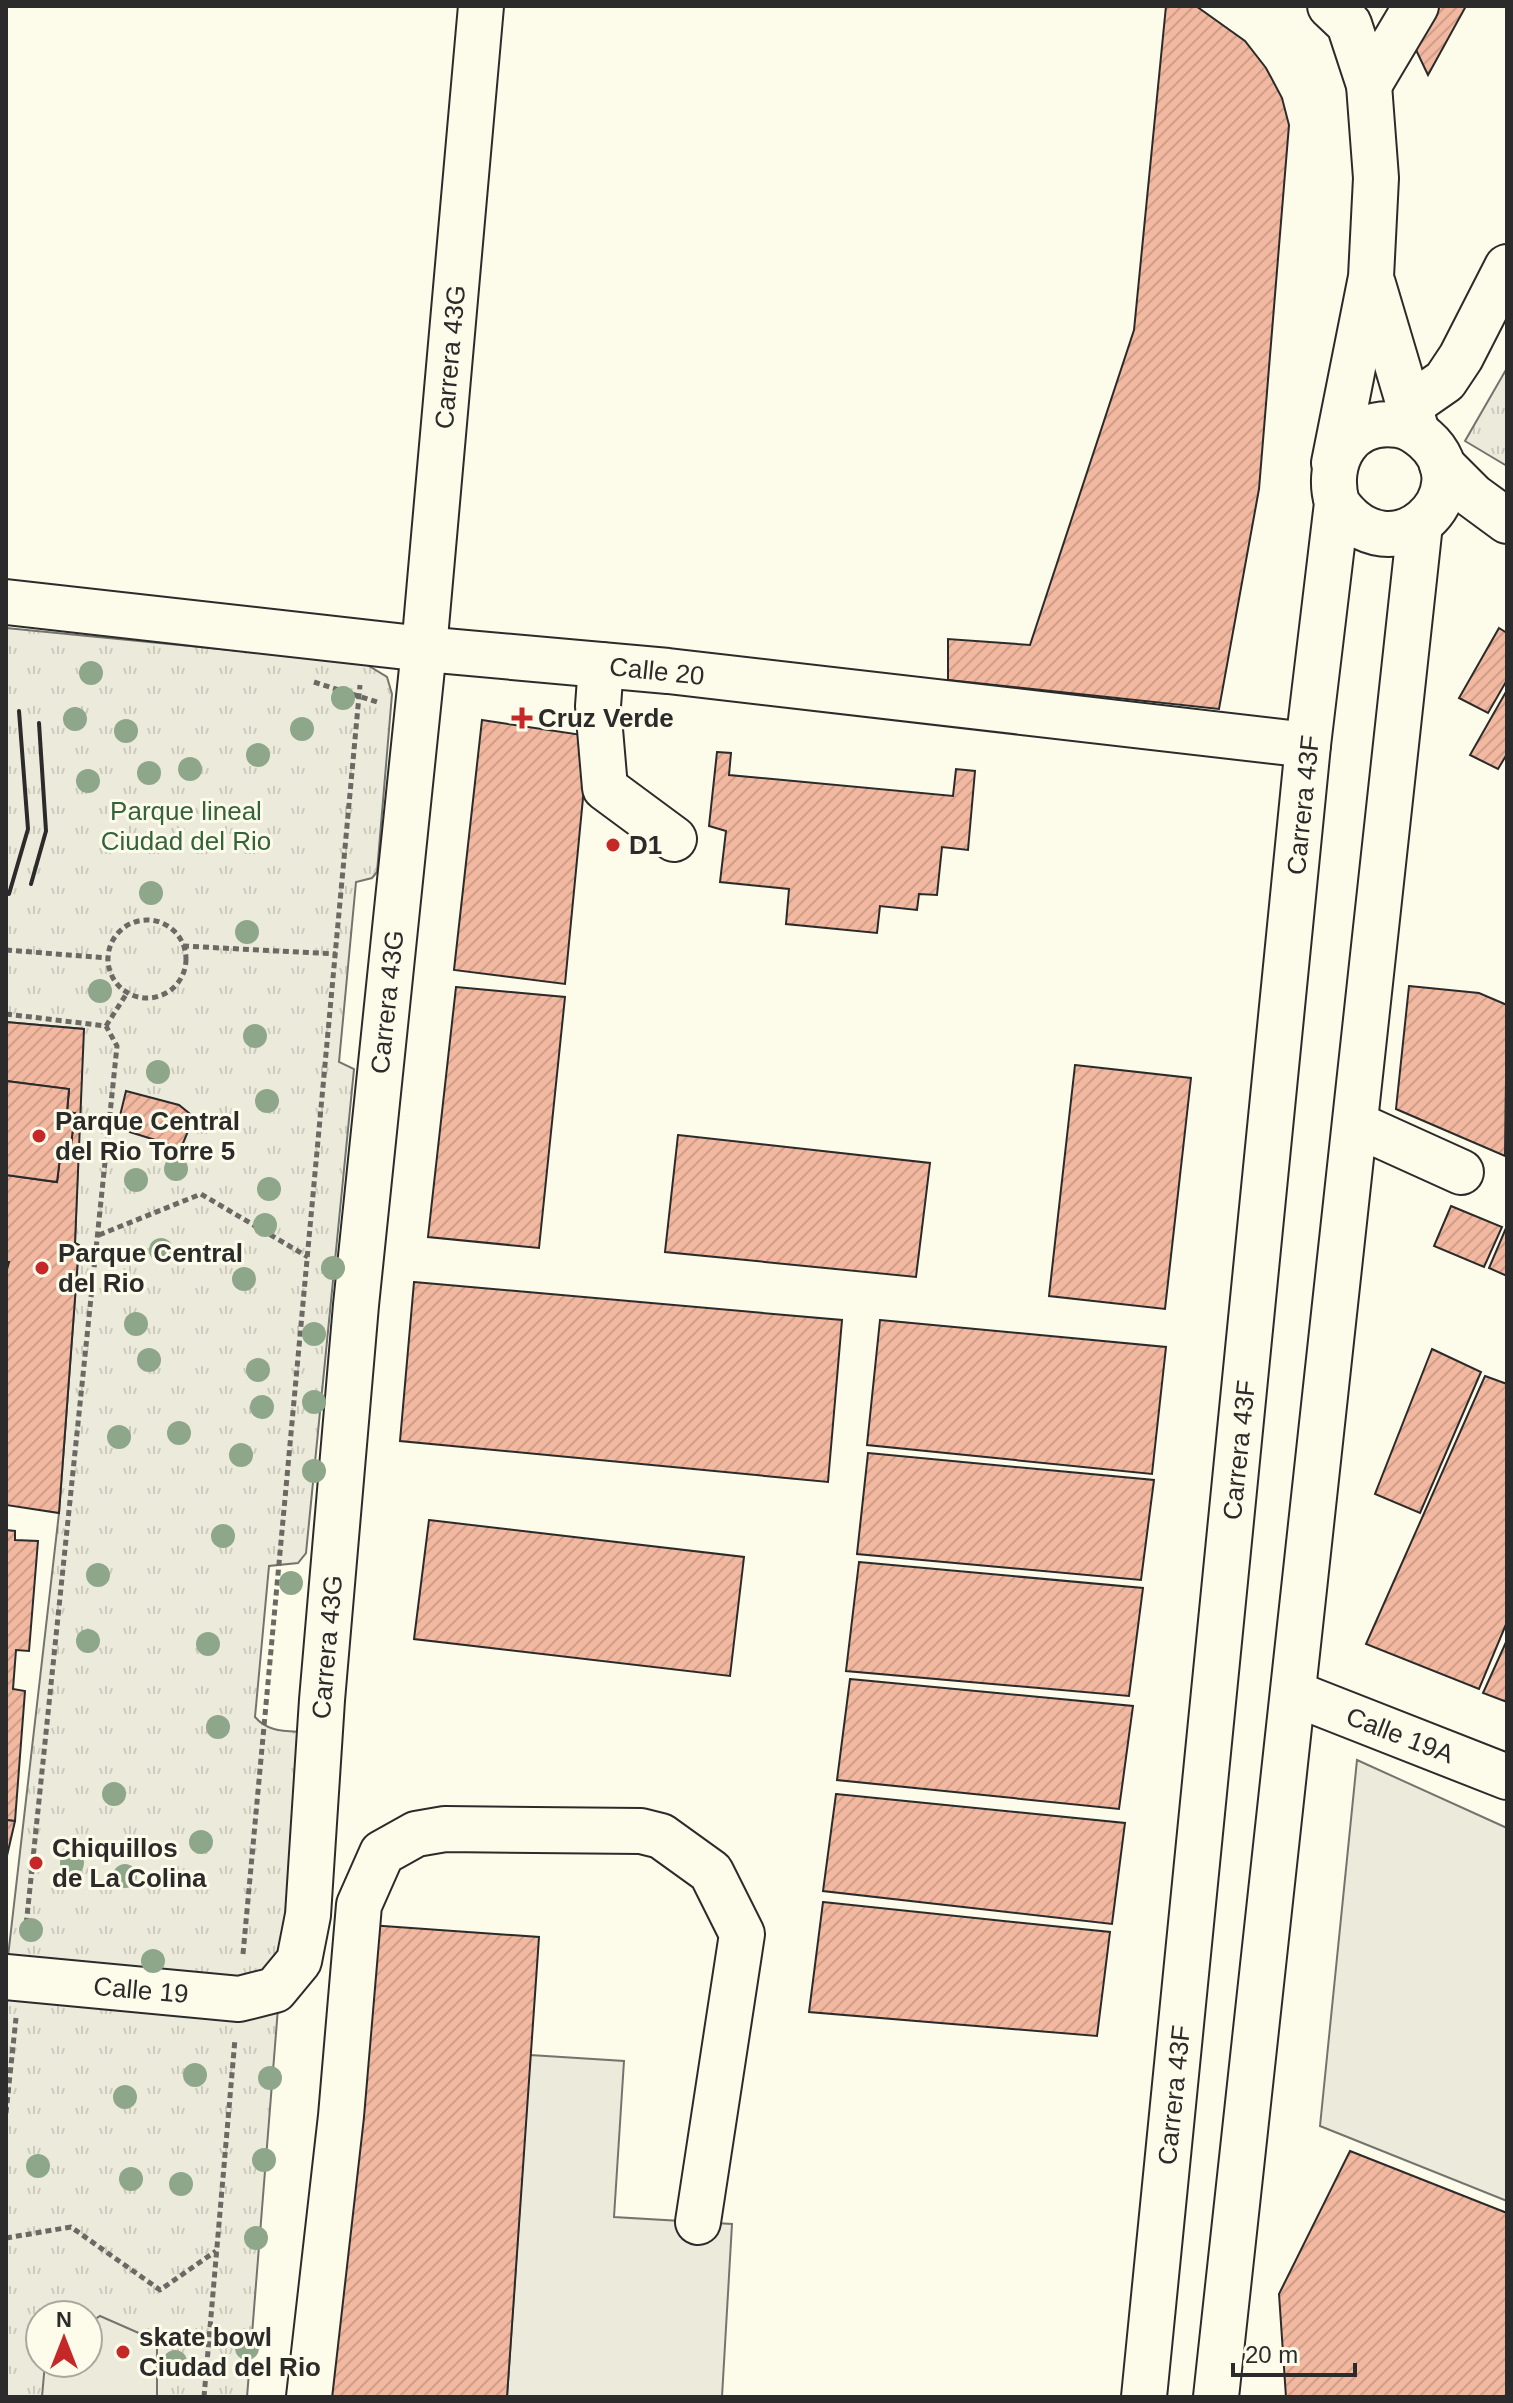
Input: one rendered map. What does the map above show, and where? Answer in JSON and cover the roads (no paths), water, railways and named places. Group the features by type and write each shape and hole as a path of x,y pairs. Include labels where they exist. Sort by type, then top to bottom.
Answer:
{"street":[{"name":"Carrera 43G","path":"257,1994 299,1961 308,1915 322,1700 356,1305 424,649 481,6"},
{"path":"1369,85 1416,6"},
{"name":"Carrera 43F","path":"1144,2397 1335,483 1371,277 1376,178 1369,85 1340,15"},
{"path":"1216,2397 1355,1124 1426,519 1442,490 1423,435 1445,381 1461,357 1507,267"},
{"name":"Carrera 43F","path":"1371,277 1423,435"},
{"path":"1402,425 1423,435 1473,496 1507,522 1484,516 1426,519 1403,533 1374,533 1348,520 1335,483 1341,447 1368,427 1402,425"},
{"name":"Calle 20","path":"6,602 1308,745"},
{"path":"601,665 598,706 605,788 674,839"},
{"path":"1355,1124 1461,1172"},
{"name":"Calle 19A","path":"1293,1693 1507,1777"},
{"path":"309,2397 341,2116 359,1905 382,1853 402,1841 445,1829 641,1831 661,1836 711,1872 742,1934 698,2222"},
{"name":"Calle 19","path":"13,1978 257,1994"}],"place":[{"name":"Cruz Verde","path":"522,718"},
{"name":"D1","path":"613,845"},
{"name":"Parque Central del Rio Torre 5","path":"39,1136"},
{"name":"Parque Central del Rio","path":"42,1268"},
{"name":"Chiquillos de La Colina","path":"36,1863"},
{"name":"skate bowl Ciudad del Rio","path":"123,2352"}],"park label":[{"name":"Parque lineal Ciudad del Rio","path":"186,826"}]}
